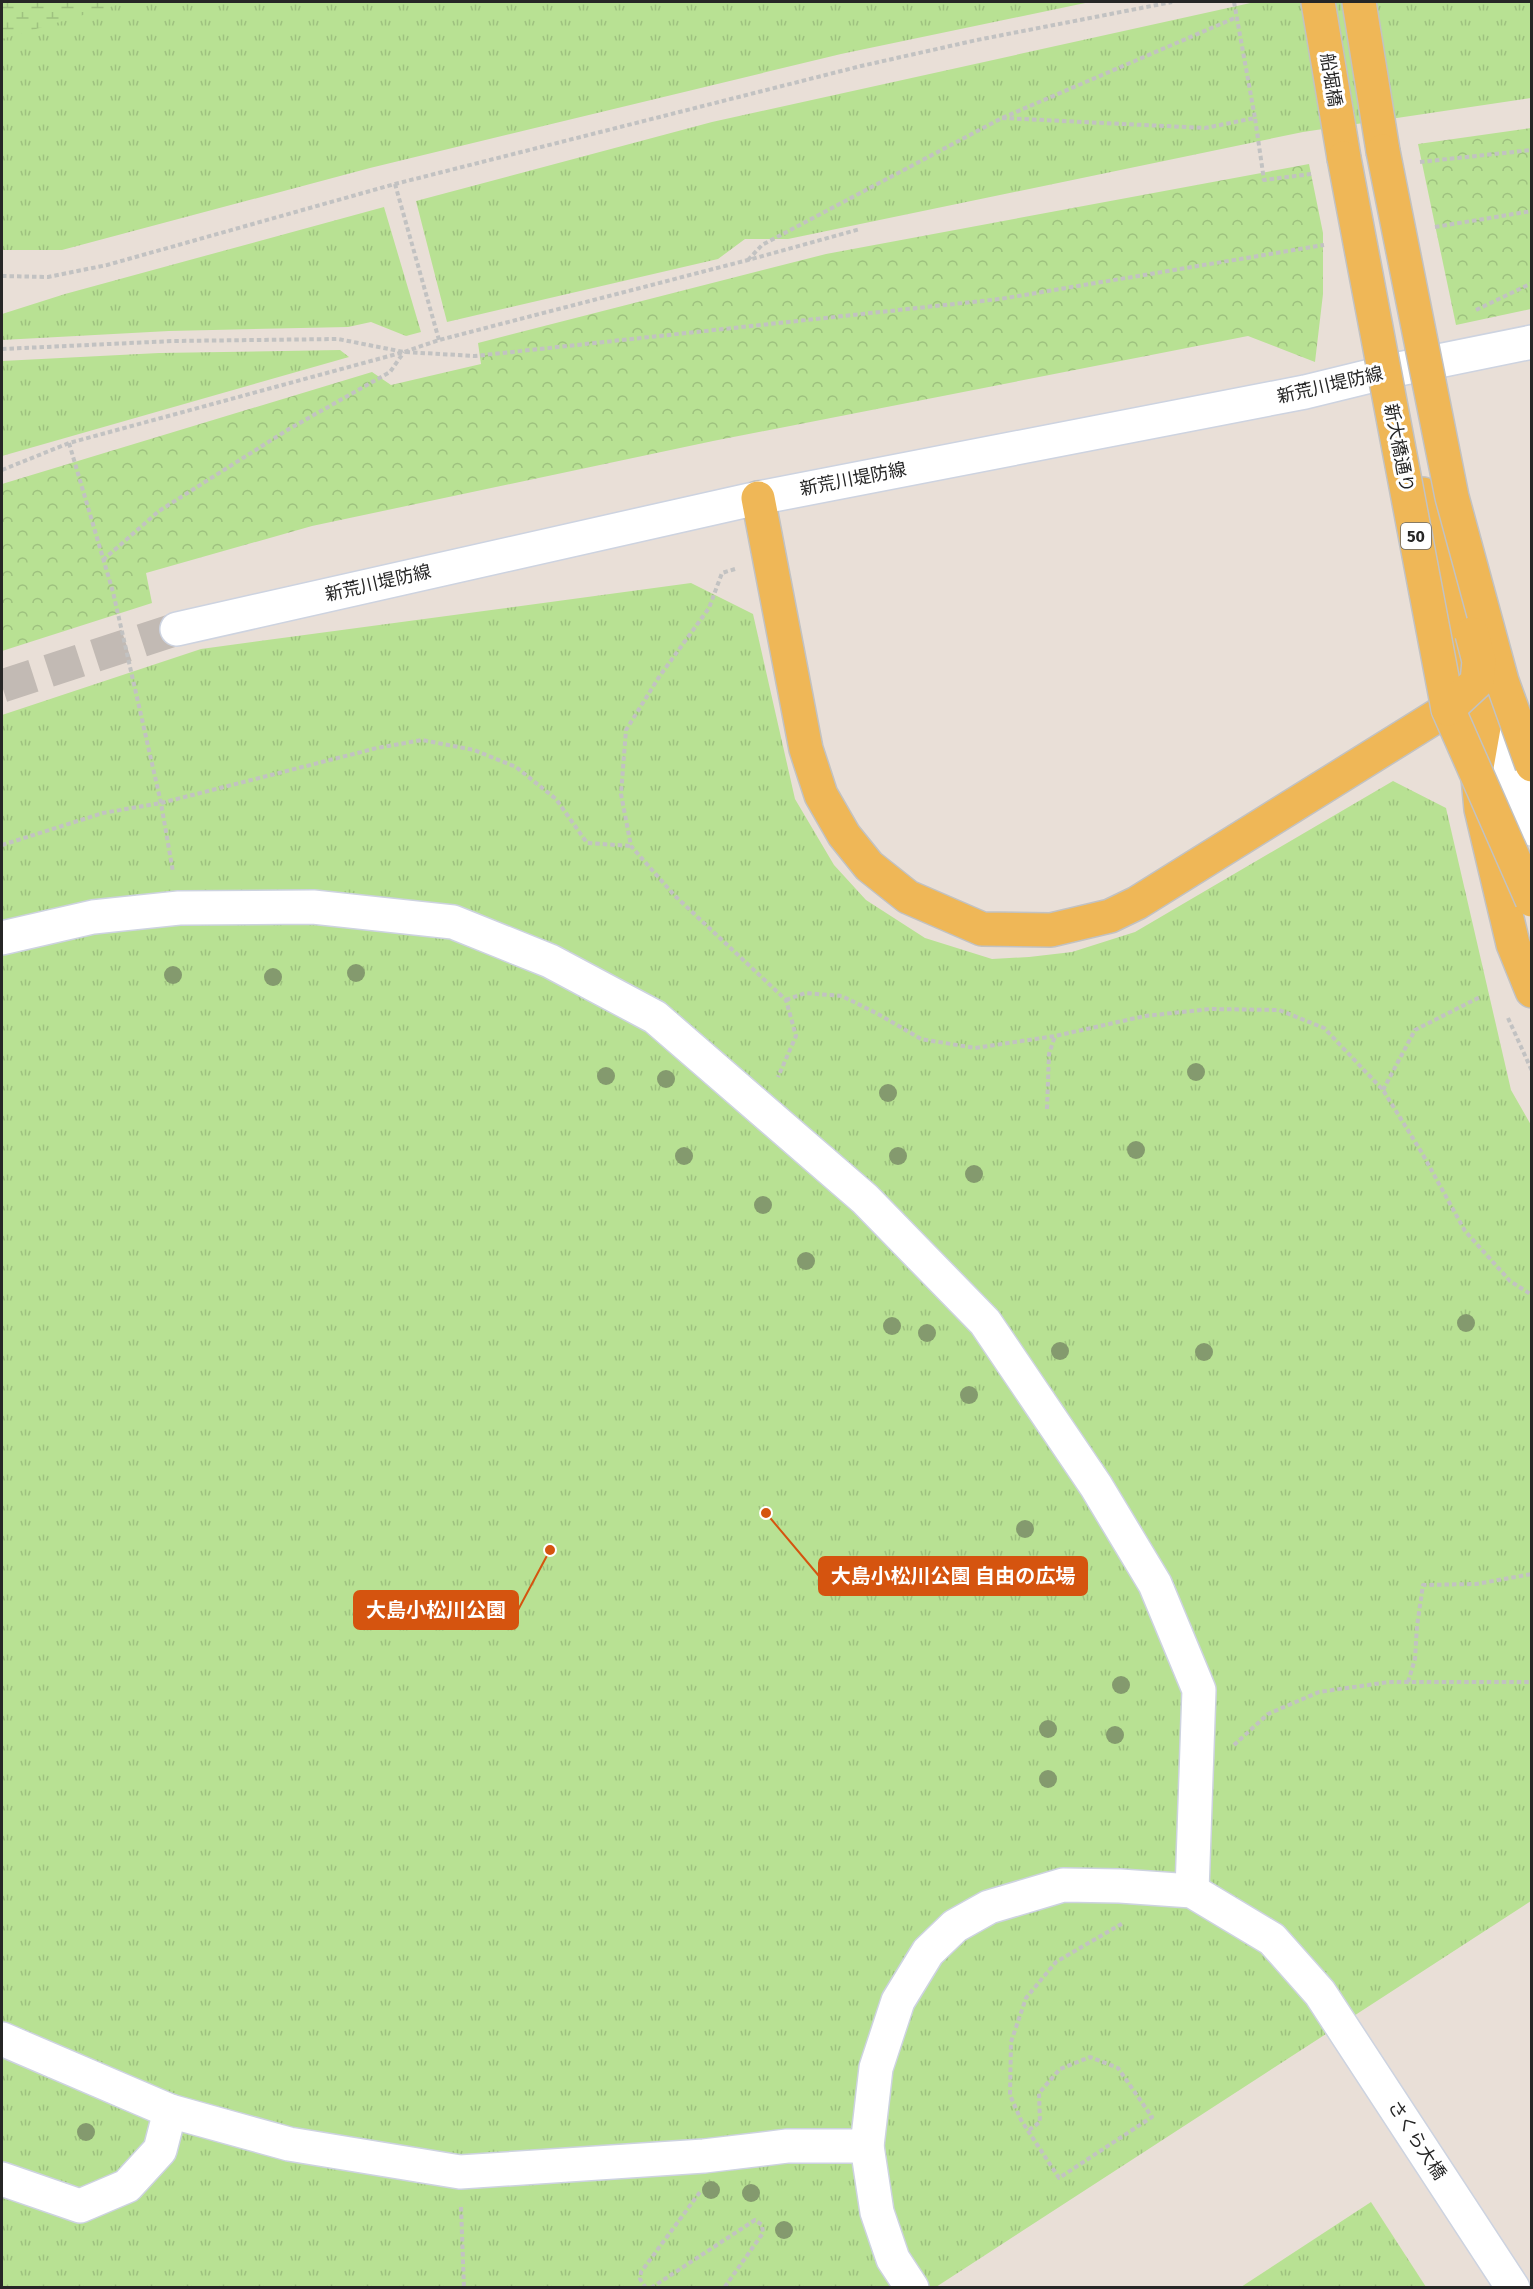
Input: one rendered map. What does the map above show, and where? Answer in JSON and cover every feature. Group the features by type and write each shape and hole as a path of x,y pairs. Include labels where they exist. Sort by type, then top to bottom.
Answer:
{"main road":[{"name":"船堀橋","path":"1318,2 1334,166"},
{"path":"1359,2 1383,151 1448,473 1502,681 1532,765"},
{"name":"新大橋通り","path":"1334,166 1448,709 1532,900"},
{"path":"1399,369 1429,522 1451,615 1486,716 1477,766 1481,809 1513,944 1532,991"},
{"path":"758,498 806,749 821,795 844,835 869,866 908,897 929,908 982,929 1051,930 1110,916 1137,903 1448,709 1477,682 1479,661 1448,542 1448,473"},
{"path":"1463,655 1521,704 1532,717"}],"street":[{"name":"新荒川堤防線","path":"177,629 758,498 1305,392 1399,369 1532,342"},
{"path":"1486,716 1532,829"},
{"path":"2,938 93,918 179,908 313,907 453,922 550,961 655,1017 866,1199 985,1322 1096,1486 1155,1584 1199,1690 1192,1891 1064,1885 989,1907 955,1926 928,1952 898,2001 876,2068 867,2146 877,2212 893,2259 912,2288"},
{"name":"さくら大橋","path":"1192,1891 1272,1939 1320,1993 1513,2288"},
{"path":"2,2038 170,2111 289,2144 460,2172 704,2156 787,2146 867,2146"},
{"path":"2,2179 80,2206 127,2186 160,2150 170,2111"}],"path":[{"path":"2,276 48,277 107,265 395,184 861,66 977,40 1172,2"},
{"path":"1234,2 1264,180 1334,166"},
{"path":"748,260 762,245 1002,118 1237,16"},
{"path":"1002,118 1205,128 1255,118"},
{"path":"1418,162 1532,150"},
{"path":"395,184 439,340"},
{"path":"1425,229 1532,211"},
{"path":"2,470 69,442 404,352 439,340 860,230"},
{"path":"2,348 173,341 338,339 404,352 475,357 1000,299 1331,244"},
{"path":"1476,310 1532,283"},
{"path":"103,560 159,511 289,429 390,372 404,352"},
{"path":"69,442 113,592 161,803 179,908"},
{"path":"735,569 722,573 709,608 659,677 626,730 621,794 631,846 674,895 786,1000 796,1036 786,1064 761,1107"},
{"path":"2,846 103,813 161,803 377,748 422,740 474,750 516,767 556,799 587,843 631,846"},
{"path":"786,1000 805,993 842,996 921,1039 975,1048 1055,1036 1144,1016 1210,1009 1279,1010 1324,1028 1383,1090 1422,1153 1465,1231 1510,1281 1532,1295"},
{"path":"1383,1090 1415,1030 1480,997"},
{"path":"1047,1109 1049,1054 1055,1036"},
{"path":"1408,1682 1415,1659 1423,1585 1476,1584 1532,1574"},
{"path":"1196,1780 1268,1714 1319,1692 1389,1682 1532,1682"},
{"path":"1029,2130 1040,2122 1039,2092 1060,2069 1090,2057 1118,2068 1152,2117 1059,2178 1022,2120 1010,2095 1011,2042 1026,1998 1056,1962 1108,1930 1129,1920"},
{"path":"646,2288 640,2279 641,2272 704,2186 704,2156"},
{"path":"460,2172 464,2288"},
{"path":"651,2288 755,2220 762,2225 763,2234 724,2288"}],"green space":[{"path":"2,2 127,2 2,39"},
{"path":"119,2 1090,2 841,54 370,168 62,250 2,250 2,33"},
{"path":"1255,2 1531,2 1531,98 1303,132 788,239 745,239 718,259 447,322 416,201 712,122"},
{"path":"1531,128 1531,309 1456,325 1418,144"},
{"path":"1309,164 1323,233 1323,294 1315,362 1248,336 713,441 312,526 146,573 152,603 2,651 2,484 372,372 391,385 481,364 478,343 826,254"},
{"path":"384,207 421,332 406,336 371,322 348,327 169,331 2,340 2,314 65,294"},
{"path":"340,350 349,357 2,456 2,361 159,353"},
{"path":"691,583 753,614 795,799 834,865 866,900 925,938 992,959 1072,952 1135,932 1393,781 1446,808 1511,1090 1531,1125 1531,1901 936,2287 2,2287 2,715 201,649"},
{"path":"1371,2202 1426,2287 1241,2287"}],"tunnel":[{"path":"2,686 177,629"}],"place":[{"name":"大島小松川公園 自由の広場","path":"766,1513"},
{"name":"大島小松川公園","path":"550,1550"}]}
